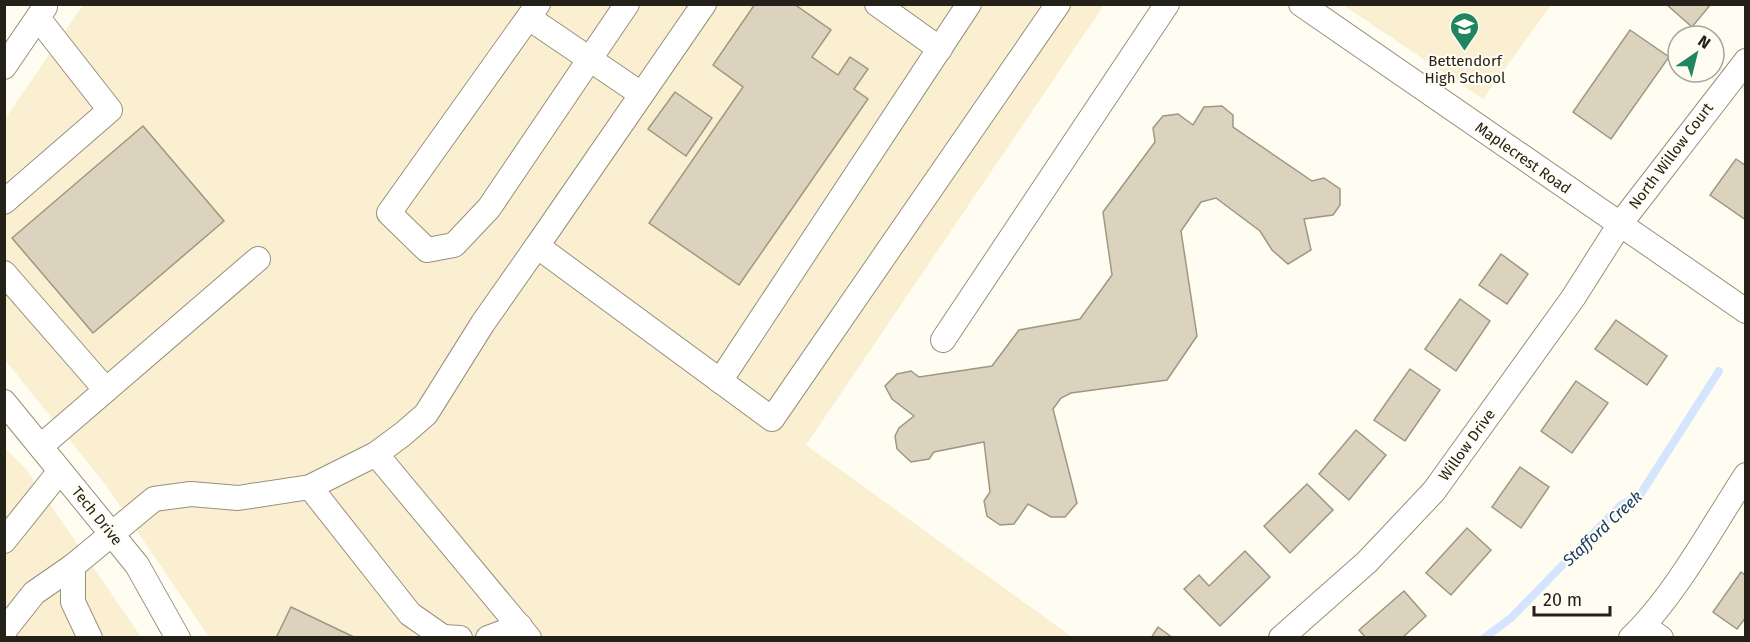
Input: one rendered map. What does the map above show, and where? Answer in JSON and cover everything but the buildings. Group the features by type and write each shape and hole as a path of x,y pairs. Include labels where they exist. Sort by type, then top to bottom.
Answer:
{"street":[{"path":"627,4 587,59 489,208 454,245 427,250 389,213 534,11 587,59 641,94"},
{"path":"4,631 34,593 74,566 111,533 154,500 191,494 237,498 310,487 376,454 404,435 426,414 483,323 704,4"},
{"path":"720,381 969,4"},
{"path":"537,246 772,419 1058,4"},
{"path":"943,340 1167,4"},
{"name":"Maplecrest Road","path":"1301,4 1746,310"},
{"path":"880,5 940,49"},
{"path":"4,67 43,11 110,110 4,202"},
{"name":"North Willow Court","path":"1620,225 1711,103 1746,61"},
{"name":"Willow Drive","path":"1281,638 1367,562 1434,491 1574,298 1620,225"},
{"path":"40,446 258,259"},
{"path":"4,273 106,390"},
{"name":"Tech Drive","path":"4,402 137,565 178,638"},
{"path":"376,454 524,632"},
{"path":"4,541 60,471"},
{"path":"1645,634 1746,475"},
{"path":"310,487 410,614 443,637 460,638"},
{"path":"74,566 73,602 90,638"},
{"path":"489,638 524,632"}],"shaded area":[{"name":"Bettendorf High School","path":"1551,4 1483,99 1343,5"},
{"path":"83,5 1104,5 806,445 1072,637 209,637 105,484 5,360 5,119"},
{"path":"4,447 26,469 141,637 5,637"}],"waterway":[{"name":"Stafford Creek","path":"1484,638 1511,618 1621,505 1640,495 1719,371"}],"place":[{"name":"Bettendorf High School","path":"1465,52"}]}
